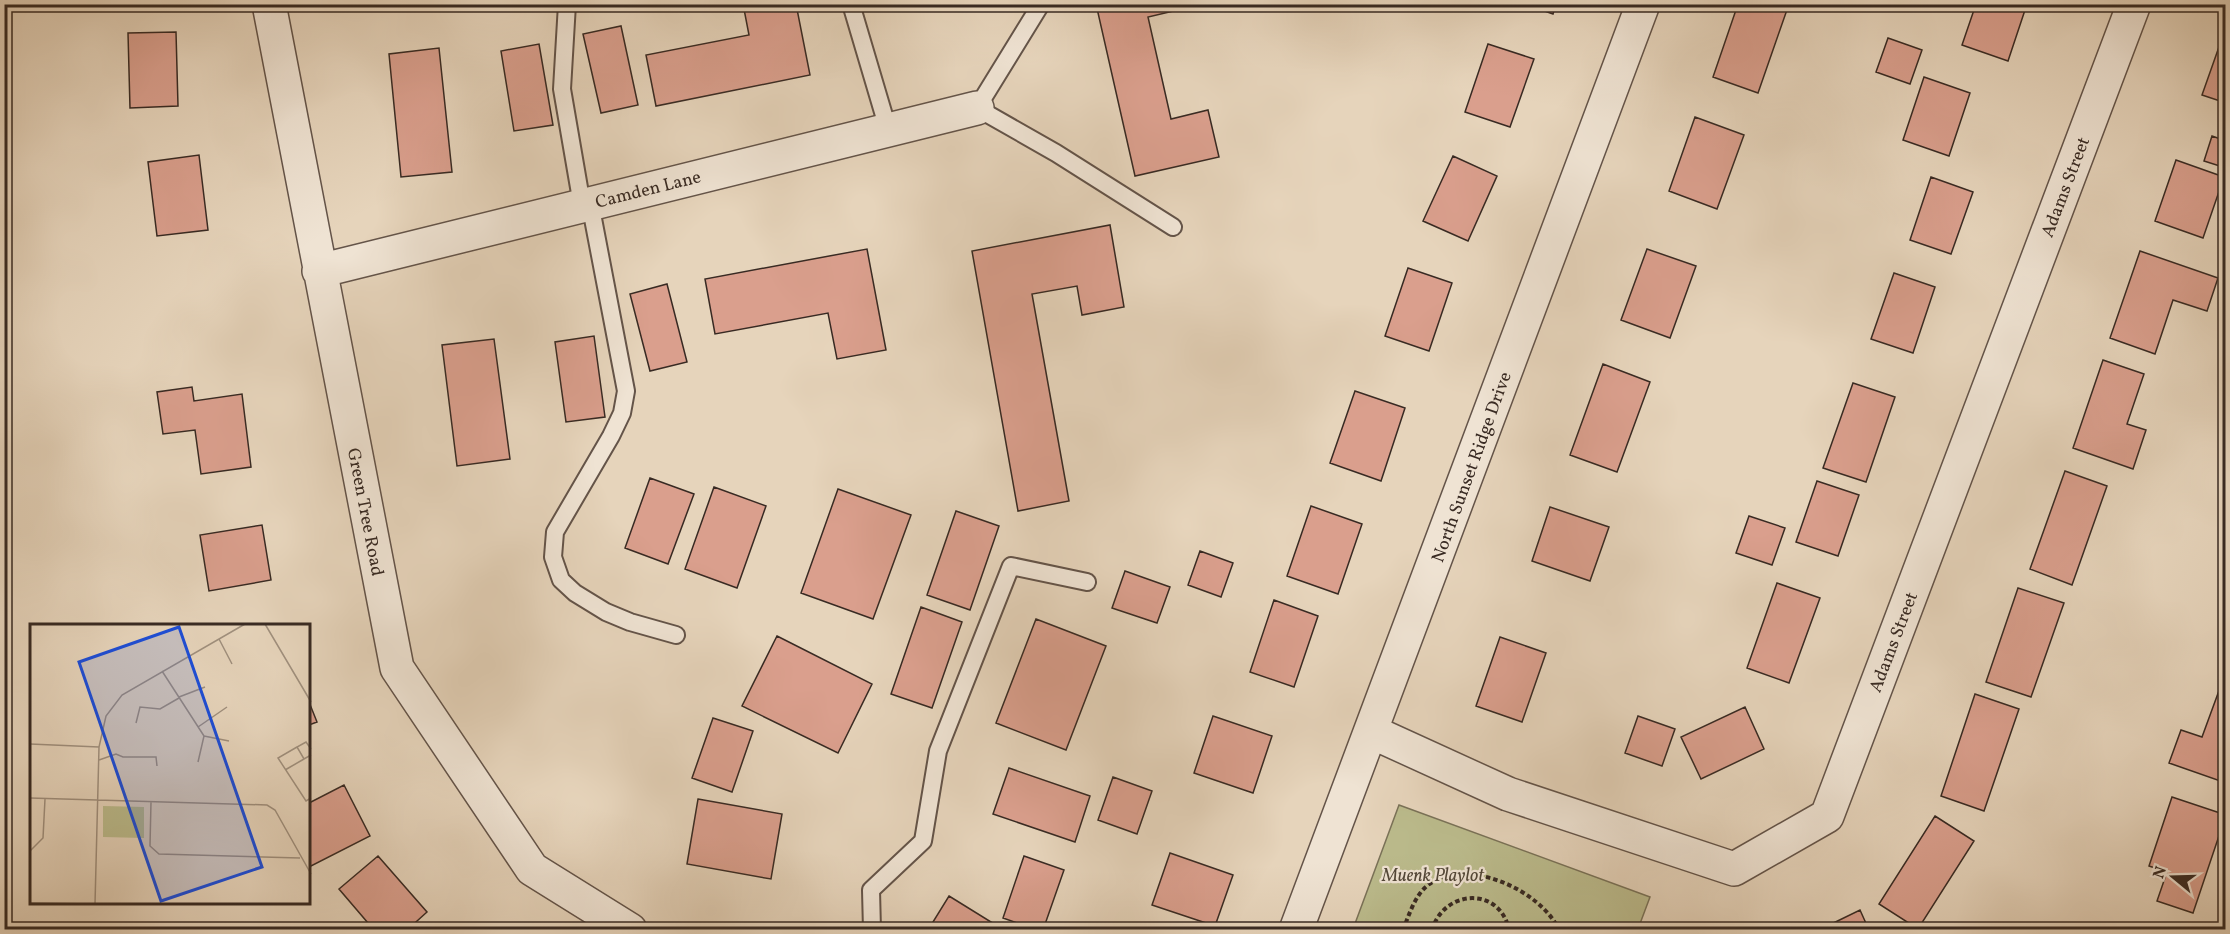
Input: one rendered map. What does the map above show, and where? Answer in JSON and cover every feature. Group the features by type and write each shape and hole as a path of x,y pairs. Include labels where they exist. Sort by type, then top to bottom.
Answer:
{"street":[{"name":"Green Tree Road","path":"269,4 397,668 532,869 630,930"},
{"name":"North Sunset Ridge Drive","path":"1296,930 1644,4"},
{"name":"Adams Street","path":"1372,732 1508,794 1734,869 1827,816 2134,4"},
{"name":"Camden Lane","path":"319,270 977,108"}],"lane":[{"path":"567,4 562,89 626,391 622,413 611,436 555,532 554,557 561,580 575,593 606,612 630,622 676,635"},
{"path":"851,4 888,129"},
{"path":"1041,4 977,108 1056,153 1173,227"},
{"path":"872,930 871,890 923,841 938,751 1011,566 1087,582"}],"path":[{"path":"1403,930 1410,912 1426,887 1451,875 1464,873 1490,879 1526,894 1544,907 1559,930"},
{"path":"1432,930 1445,907 1462,898 1480,899 1496,907 1503,915 1509,930"}],"green space":[{"name":"Muenk Playlot","path":"1399,805 1650,897 1638,929 1353,929"}],"building":[{"path":"77,4 117,4 78,10"},
{"path":"743,4 796,4 810,75 656,106 646,55 749,35"},
{"path":"1096,4 1203,4 1148,17 1171,119 1208,110 1219,157 1135,176"},
{"path":"1525,4 1556,4 1553,14"},
{"path":"1738,4 1789,4 1758,93 1713,77"},
{"path":"1976,4 2027,4 2008,61 1962,45"},
{"path":"621,26 638,105 601,113 583,34"},
{"path":"2226,27 2226,103 2202,95"},
{"path":"176,32 178,106 130,108 128,33"},
{"path":"1888,38 1922,50 1910,84 1876,72"},
{"path":"539,44 553,125 514,131 501,51"},
{"path":"1488,44 1534,59 1510,127 1465,112"},
{"path":"439,48 452,172 401,177 389,54"},
{"path":"1924,77 1970,93 1949,156 1903,140"},
{"path":"1695,117 1744,135 1717,209 1669,191"},
{"path":"2212,136 2226,141 2226,168 2204,161"},
{"path":"199,155 208,230 157,236 148,162"},
{"path":"1453,156 1497,176 1468,241 1423,221"},
{"path":"2176,160 2224,177 2203,238 2155,221"},
{"path":"1931,177 1973,192 1951,254 1910,240"},
{"path":"1110,225 1124,307 1082,315 1077,286 1032,294 1069,501 1018,511 972,251"},
{"path":"867,249 886,350 837,359 828,313 715,334 705,279"},
{"path":"1647,249 1696,266 1670,338 1621,320"},
{"path":"2140,251 2218,278 2207,311 2173,300 2155,354 2110,338"},
{"path":"1408,268 1452,283 1429,351 1385,336"},
{"path":"1894,273 1935,287 1913,353 1871,339"},
{"path":"667,284 687,362 650,371 630,294"},
{"path":"594,336 605,417 566,422 555,342"},
{"path":"494,339 510,459 457,466 442,345"},
{"path":"2103,360 2144,374 2127,424 2146,430 2133,469 2073,448"},
{"path":"1603,364 1650,382 1617,472 1570,455"},
{"path":"1853,383 1895,397 1866,482 1823,468"},
{"path":"192,387 194,401 242,394 251,467 201,474 195,430 163,434 157,392"},
{"path":"1355,391 1405,408 1381,481 1330,463"},
{"path":"2065,471 2107,486 2072,585 2030,569"},
{"path":"650,478 694,494 668,564 625,548"},
{"path":"1817,481 1859,495 1838,556 1796,542"},
{"path":"714,487 766,506 737,588 685,569"},
{"path":"838,489 911,515 873,619 801,593"},
{"path":"1311,506 1362,524 1338,594 1287,576"},
{"path":"1550,507 1609,527 1590,581 1532,561"},
{"path":"956,511 999,526 970,610 927,595"},
{"path":"1749,516 1785,528 1772,565 1736,553"},
{"path":"262,525 271,580 209,591 200,535"},
{"path":"1200,551 1233,563 1221,597 1188,585"},
{"path":"1125,571 1170,587 1157,623 1112,608"},
{"path":"1777,583 1820,598 1789,683 1747,668"},
{"path":"2018,588 2064,603 2031,697 1986,682"},
{"path":"1274,600 1318,616 1294,687 1250,672"},
{"path":"921,607 962,622 932,708 891,694"},
{"path":"1036,619 1106,646 1066,750 996,723"},
{"path":"777,636 872,684 838,753 742,706"},
{"path":"1500,637 1546,653 1522,722 1476,706"},
{"path":"2224,677 2226,677 2226,783 2169,763 2181,730 2202,737"},
{"path":"1975,694 2019,709 1984,811 1941,796"},
{"path":"310,704 317,722 310,725"},
{"path":"1745,707 1764,749 1701,779 1681,737"},
{"path":"1213,716 1272,736 1253,793 1194,773"},
{"path":"1638,716 1675,729 1662,766 1625,753"},
{"path":"713,718 753,731 732,792 692,778"},
{"path":"1009,768 1090,796 1075,842 993,814"},
{"path":"1113,777 1152,791 1137,834 1098,820"},
{"path":"344,785 370,836 311,866 310,802"},
{"path":"2172,797 2226,815 2193,913 2157,901 2167,872 2149,866"},
{"path":"698,799 782,814 771,879 687,864"},
{"path":"1935,816 1974,841 1918,929 1879,904"},
{"path":"1170,853 1233,875 1215,926 1152,905"},
{"path":"378,856 427,912 407,930 374,930 339,889"},
{"path":"1024,856 1064,870 1043,930 1003,918"},
{"path":"949,896 1004,930 928,930"},
{"path":"1860,910 1869,930 1819,930"}]}
